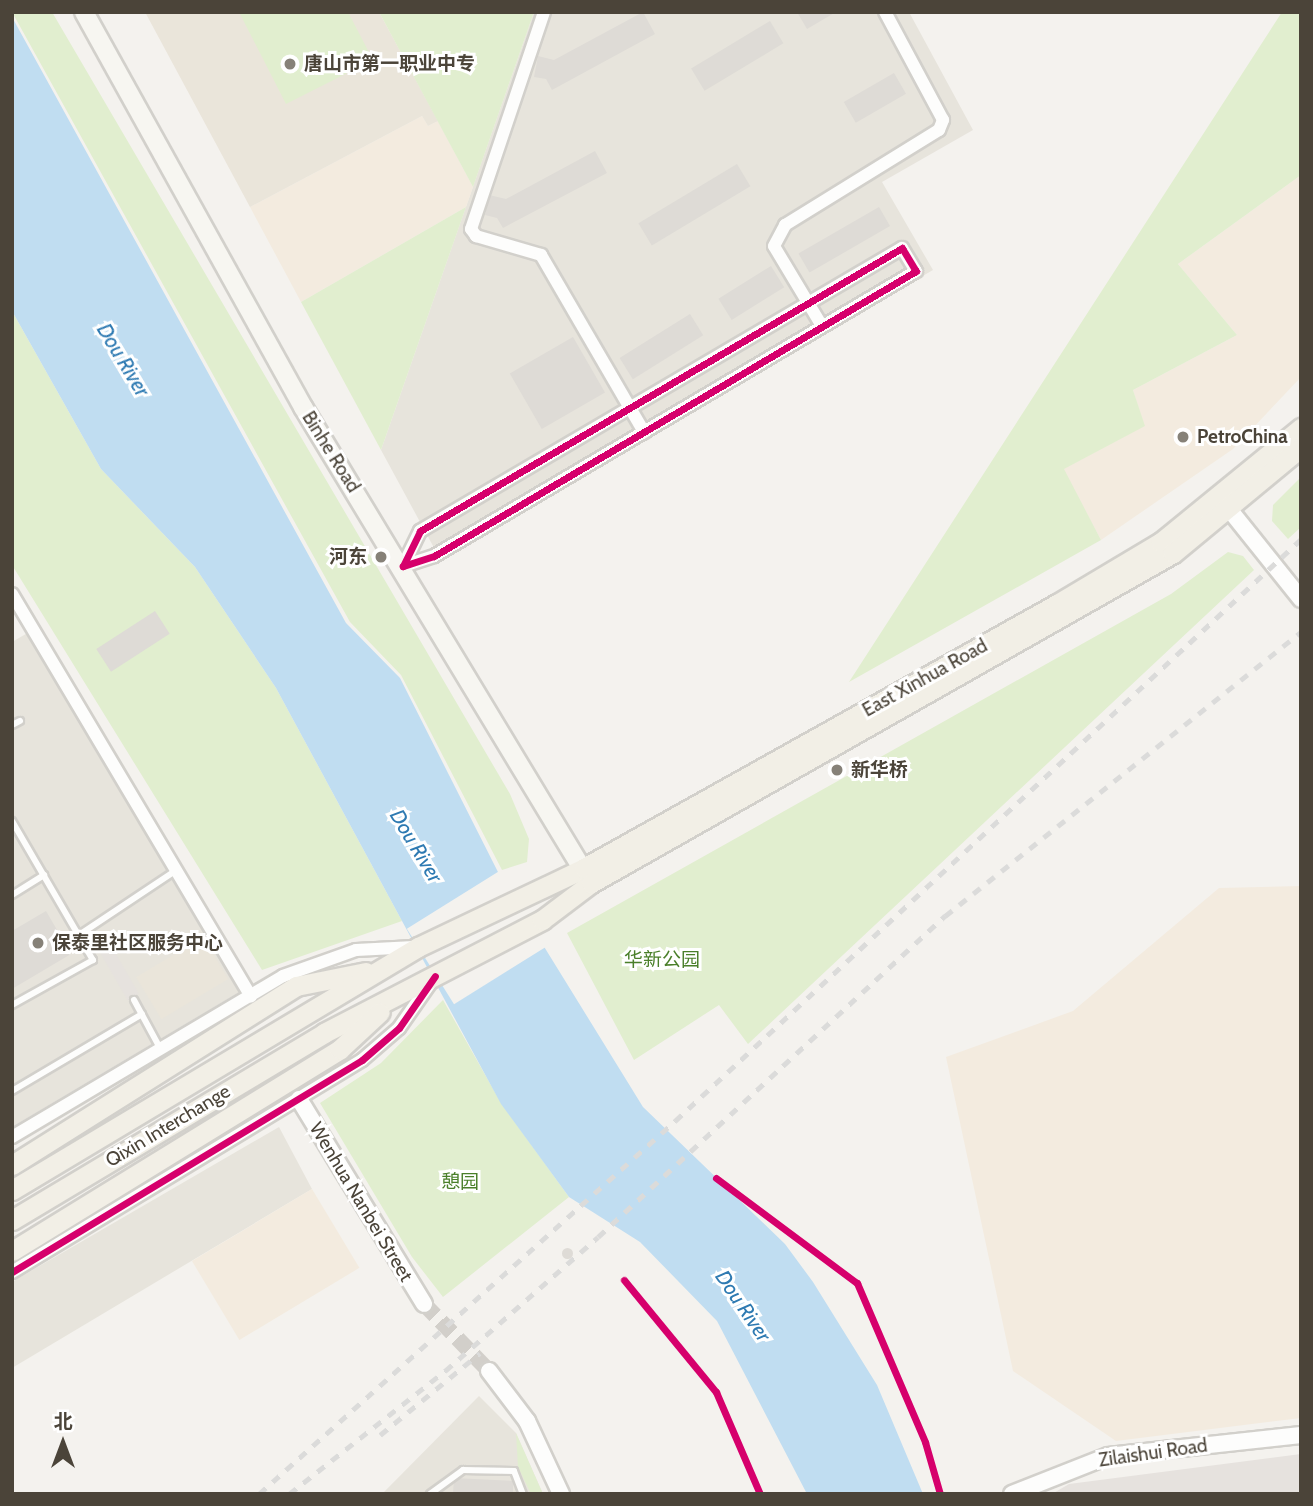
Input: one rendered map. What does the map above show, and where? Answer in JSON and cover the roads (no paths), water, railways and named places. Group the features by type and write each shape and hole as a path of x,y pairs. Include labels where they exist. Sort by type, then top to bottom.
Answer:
{"main road":[{"name":"Binhe Road","path":"84,12 303,407 402,566 587,876"},
{"name":"East Xinhua Road","path":"1226,505 1301,428"},
{"name":"East Xinhua Road","path":"418,947 527,894 587,876 1226,505 1301,447"},
{"name":"East Xinhua Road","path":"435,976 542,920 587,876"},
{"path":"12,1164 296,986 380,969 418,947"},
{"name":"Qixin Interchange","path":"12,1190 380,969"},
{"path":"399,995 435,976"},
{"name":"Qixin Interchange","path":"12,1220 324,1033 399,995"},
{"name":"Qixin Interchange","path":"12,1251 340,1049 399,995"}],"street":[{"path":"544,12 471,229 476,236 541,255 644,432"},
{"path":"822,326 774,246 785,225 939,130 943,120 885,12"},
{"path":"902,248 916,271 434,556 402,566 420,531 902,248"},
{"path":"1226,505 1301,599"},
{"path":"12,594 16,610 251,996"},
{"path":"12,1138 251,996 313,963 356,950 418,947"},
{"path":"12,1272 299,1099 399,1028 435,976"},
{"name":"Wenhua Nanbei Street","path":"299,1099 424,1304"},
{"path":"489,1371 527,1420 561,1494"},
{"name":"Zilaishui Road","path":"1012,1494 1108,1456 1301,1435"}],"lane":[{"path":"12,725 20,721"},
{"path":"12,821 93,960 12,1005"},
{"path":"79,935 175,871"},
{"path":"12,895 44,875"},
{"path":"134,1000 161,1050"},
{"path":"12,1091 142,1014"},
{"path":"430,1494 463,1470 514,1471 523,1494"}],"water":[{"name":"Dou River","path":"12,17 346,623 400,678 498,872 643,1107 785,1244 813,1282 877,1385 923,1494 807,1494 717,1321 640,1242 569,1197 501,1104 276,688 195,567 101,469 12,311"}],"tunnel":[{"path":"424,1304 489,1371"}],"railway":[{"path":"259,1494 675,1121 1301,539"},
{"path":"289,1494 445,1371 598,1237 945,916 1301,632"},
{"path":"380,1435 480,1353"}],"place":[{"name":"唐山市第一职业中专","path":"290,64"},
{"name":"PetroChina","path":"1183,437"},
{"name":"河东","path":"381,557"},
{"name":"新华桥","path":"837,770"},
{"name":"保泰里社区服务中心","path":"38,943"}],"park label":[{"name":"华新公园","path":"662,960"},
{"name":"憩园","path":"460,1182"}]}
